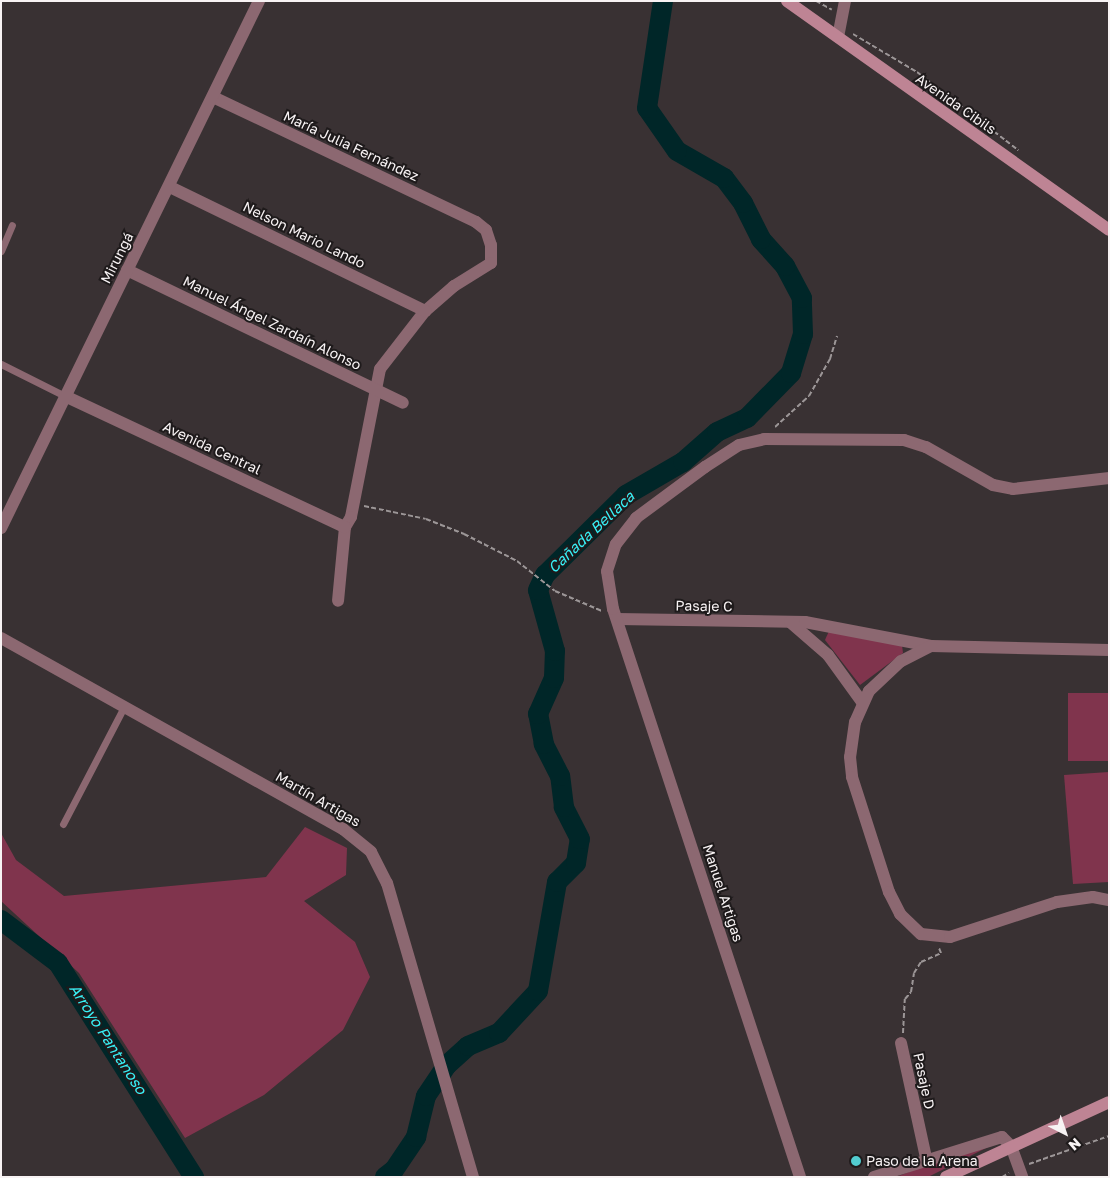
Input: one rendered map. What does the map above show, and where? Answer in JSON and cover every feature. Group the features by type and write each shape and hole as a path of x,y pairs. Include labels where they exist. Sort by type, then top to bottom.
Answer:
{"street":[{"name":"Mirungá","path":"1,528 67,397 127,270 170,187 259,1"},
{"name":"Avenida Cibils","path":"787,1 841,26 1109,230"},
{"path":"841,26 845,1"},
{"name":"María Julia Fernández","path":"213,97 476,222 486,230 491,245 491,263 454,286 424,311"},
{"name":"Nelson Mario Lando","path":"170,187 424,311"},
{"name":"Manuel Ángel Zardaín Alonso","path":"127,270 403,403"},
{"path":"338,601 345,526 353,504 375,389 386,360 424,311"},
{"name":"Avenida Central","path":"67,397 345,526"},
{"path":"764,440 904,440 926,447 993,485 1013,489 1109,478"},
{"name":"Manuel Artigas","path":"764,440 723,455 636,518 616,544 607,571 617,619 800,1177"},
{"name":"Pasaje C","path":"617,619 790,622 828,625 931,646 1109,650"},
{"path":"790,622 828,655 862,702"},
{"name":"Martín Artigas","path":"1,638 343,829 371,852 388,883 473,1177"},
{"path":"931,646 889,671 862,702 850,757 858,801 900,914 921,934 936,938 950,937 1075,898 1109,900"},
{"name":"Pasaje D","path":"901,1043 926,1158"},
{"path":"946,1177 1011,1146 1109,1104"},
{"path":"874,1177 926,1158 992,1138 1002,1137 1011,1146 1021,1173"}],"lane":[{"path":"1,251 12,225"},
{"path":"1,364 67,397"},
{"path":"63,824 124,707"}],"path":[{"path":"816,1 841,26 917,72 1020,151"},
{"path":"814,6 832,16 841,26"},
{"path":"764,440 809,396 830,359 837,336"},
{"path":"353,504 426,519 517,561 555,591 617,619"},
{"name":"Pasaje D","path":"901,1043 905,999 911,992 918,965 941,953 936,938"},
{"path":"1002,1177 1021,1173 1109,1136"}],"shaded area":[{"path":"829,631 902,645 903,653 860,685 825,640"},
{"path":"1068,693 1109,693 1109,761 1068,761"},
{"path":"1109,772 1109,882 1073,884 1064,775"},
{"path":"305,827 347,848 346,875 304,901 355,942 370,977 343,1030 264,1095 185,1138 79,973 1,901 1,833 16,860 64,896 266,877"},
{"path":"998,1142 928,1177 896,1177 922,1167"}],"waterway":[{"name":"Cañada Bellaca","path":"385,1177 394,1170 416,1137 426,1096 447,1065 468,1046 499,1033 538,991 557,882 576,863 580,839 564,807 560,776 544,744 538,714 554,678 555,651 538,590 545,575 626,495 683,462 717,432 747,418 791,373 803,334 802,298 785,266 761,239 743,203 724,178 677,151 647,108 663,1"},
{"name":"Arroyo Pantanoso","path":"1,920 58,963 194,1177"}],"place":[{"name":"Paso de la Arena","path":"856,1161"}]}
